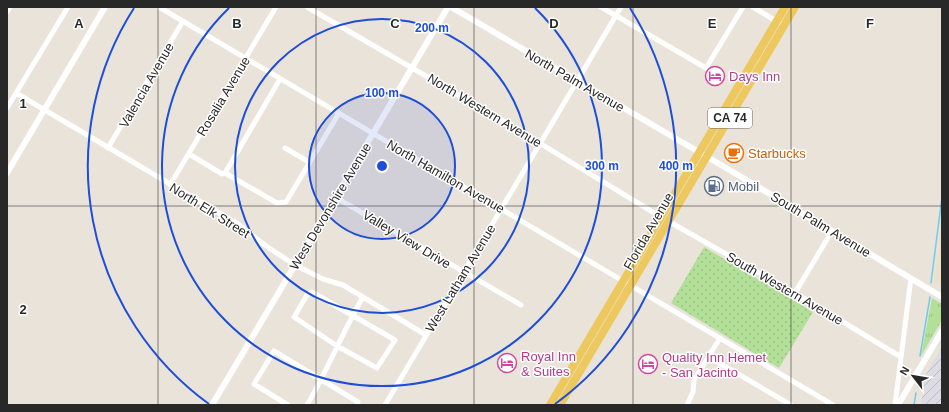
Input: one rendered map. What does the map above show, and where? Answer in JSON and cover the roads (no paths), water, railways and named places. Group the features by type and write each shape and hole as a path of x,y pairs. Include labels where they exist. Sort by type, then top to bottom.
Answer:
{"main road":[{"name":"Florida Avenue","path":"703,154 731,98 785,7"},
{"name":"Florida Avenue","path":"550,405 627,283 703,154 795,7"},
{"name":"Florida Avenue","path":"560,405 627,283"}],"street":[{"path":"7,12 10,7"},
{"path":"7,108 68,7"},
{"path":"7,173 105,7"},
{"name":"North Hamilton Avenue","path":"159,7 246,58 279,81 339,113 833,405"},
{"name":"Rosalia Avenue","path":"170,185 276,7"},
{"name":"North Western Avenue","path":"307,7 412,67 665,219"},
{"name":"West Devonshire Avenue","path":"212,405 449,7"},
{"name":"North Palm Avenue","path":"449,7 703,154"},
{"path":"601,7 706,68 743,7"},
{"name":"West Latham Avenue","path":"385,405 622,7"},
{"path":"753,7 784,26"},
{"name":"Valencia Avenue","path":"108,148 183,21"},
{"path":"225,173 279,81"},
{"name":"North Elk Street","path":"16,93 238,224 266,246 295,265 323,278 343,285 426,335"},
{"path":"189,154 222,174 225,173 277,203 286,202 339,113"},
{"path":"285,148 309,162"},
{"name":"South Palm Avenue","path":"703,154 942,297"},
{"name":"Valley View Drive","path":"335,197 521,305"},
{"name":"South Western Avenue","path":"665,219 795,293 901,357"},
{"path":"795,293 832,231"},
{"path":"895,405 911,278"},
{"path":"312,292 352,315 395,340 377,368 337,346 294,318 306,295 312,292"},
{"path":"307,405 362,297"},
{"path":"898,405 942,331"},
{"path":"687,405 693,392 694,380 720,338"},
{"path":"288,405 254,384 274,351 358,402 356,405"},
{"path":"709,357 791,405"}],"waterway":[{"path":"931,283 942,197"},
{"path":"920,356 930,297"},
{"path":"914,405 916,393"}],"place":[{"name":"Days Inn","path":"715,76"},
{"name":"Starbucks","path":"734,153"},
{"name":"Mobil","path":"714,186"},
{"name":"Royal Inn & Suites","path":"507,363"},
{"name":"Quality Inn Hemet - San Jacinto","path":"648,364"}]}
